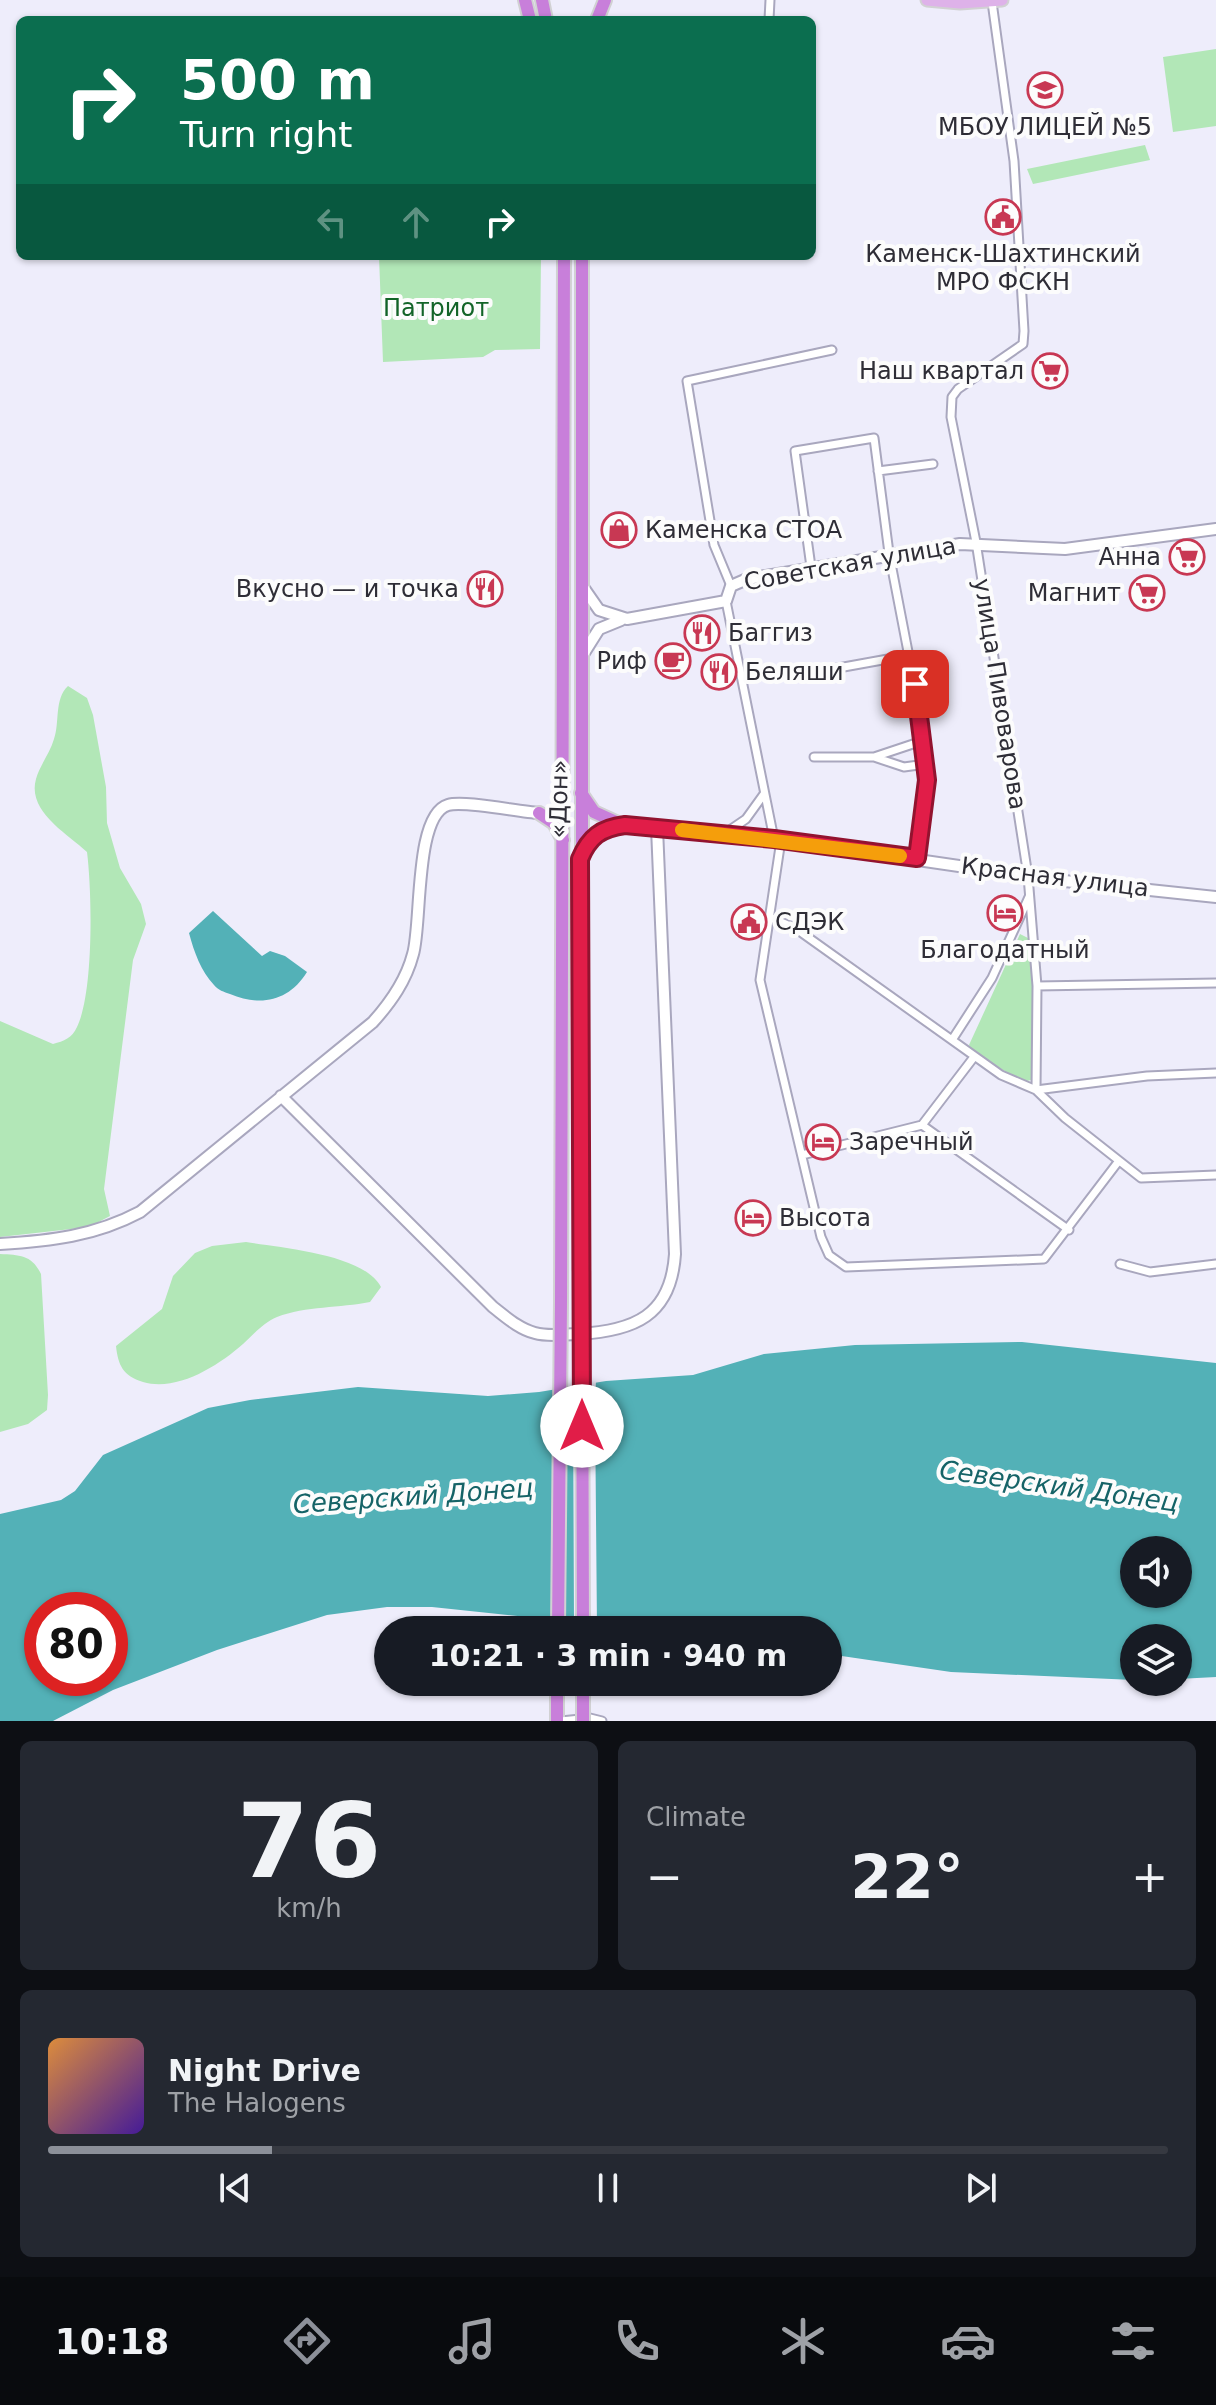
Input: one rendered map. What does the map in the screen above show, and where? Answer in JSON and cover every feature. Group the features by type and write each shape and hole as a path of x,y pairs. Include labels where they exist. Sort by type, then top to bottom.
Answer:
{"highway":[{"name":"«Дон»","path":"558,1616 564,843 564,260"},
{"name":"«Дон»","path":"582,260 580,859 583,1616"},
{"path":"539,813 555,807 564,791"},
{"path":"581,793 600,817 625,825"},
{"path":"539,813 554,823 564,843"},
{"path":"580,859 596,833 625,825"},
{"path":"558,1696 559,1721"},
{"path":"583,1696 583,1721"}],"main road":[{"path":"927,0 997,1"},
{"name":"Советская улица","path":"581,658 599,629 811,567 976,542 1065,549 1216,529"},
{"path":"580,581 599,610 627,619"},
{"path":"0,1244 68,1239 127,1219 166,1192 359,1036 387,1007 404,981 415,950 423,861 433,817 447,805 539,813"},
{"name":"Красная улица","path":"625,825 777,840 1028,876 1216,897"},
{"path":"281,1096 493,1307 514,1323 546,1335 600,1333 626,1327 650,1314 671,1281 675,1254 657,828"}],"street":[{"name":"улица Пивоварова","path":"997,1 1014,161 1023,344 958,389 952,397 952,421 976,542 1028,876 1037,986 1036,1090"},
{"path":"832,350 687,381 714,545 728,593 764,794 777,840 760,980 821,1237 829,1255 846,1267 1047,1258 1118,1162"},
{"path":"811,567 795,451 874,438 889,553 925,740 926,796 917,858"},
{"path":"878,471 933,464"},
{"path":"794,676 910,655"},
{"path":"814,757 874,757 925,740"},
{"path":"874,757 904,767 926,764"},
{"path":"723,834 746,819 764,794"},
{"path":"952,1040 992,978 1030,895"},
{"path":"769,917 795,928 974,1057 1018,1085 1036,1090 1147,1076 1216,1073"},
{"path":"1037,986 1216,983"},
{"path":"802,1155 922,1125 974,1057"},
{"path":"1036,1090 1118,1162 1141,1178 1216,1175"},
{"path":"922,1125 1069,1230"},
{"path":"1120,1264 1150,1272 1216,1264"},
{"path":"559,1721 590,1718 602,1721"}],"green space":[{"path":"1216,49 1216,126 1173,132 1163,57"},
{"path":"1145,145 1150,160 1033,184 1027,169"},
{"name":"Патриот","path":"379,260 541,260 540,349 495,350 483,357 383,362"},
{"path":"68,686 87,698 93,715 106,787 107,823 120,868 141,904 146,924 133,960 104,1189 110,1216 89,1227 0,1237 0,1021 53,1044 61,1042 77,1027 83,1011 89,967 91,915 87,852 50,820 37,801 35,791 36,779 54,739 61,697"},
{"path":"1020,934 1030,939 1034,992 1031,1080 1023,1082 972,1051 969,1045"},
{"path":"246,1242 340,1260 372,1276 381,1287 370,1302 277,1317 222,1361 183,1380 156,1384 136,1380 126,1373 118,1359 116,1346 162,1309 173,1276 195,1253 212,1246"},
{"path":"0,1254 25,1257 34,1263 41,1274 48,1395 47,1410 28,1424 0,1432"}],"water":[{"path":"213,911 262,956 270,951 285,956 307,972 300,982 283,995 263,1000 241,998 219,990 202,967 189,933"},
{"name":"Северский Донец","path":"1022,1342 1216,1363 1216,1677 1192,1678 1192,1624 1120,1624 1120,1679 951,1672 842,1656 842,1616 517,1616 432,1607 387,1607 327,1615 217,1650 128,1684 128,1592 24,1592 24,1696 101,1696 53,1721 0,1721 0,1514 61,1500 75,1491 103,1455 208,1408 250,1400 358,1387 488,1396 539,1392 606,1381 693,1375 764,1354 855,1345"}],"pier":[{"path":"596,1379 597,1616 574,1616 573,1382"}],"slow traffic":[{"path":"682,830 900,856"}],"place":[{"name":"МБОУ ЛИЦЕЙ №5","path":"1045,90"},
{"name":"Каменск-Шахтинский МРО ФСКН","path":"1003,217"},
{"name":"Наш квартал","path":"1050,371"},
{"name":"Каменска СТОА","path":"619,530"},
{"name":"Анна","path":"1187,557"},
{"name":"Вкусно — и точка","path":"485,589"},
{"name":"Магнит","path":"1147,593"},
{"name":"Баггиз","path":"702,633"},
{"name":"Риф","path":"673,661"},
{"name":"Беляши","path":"719,672"},
{"name":"Благодатный","path":"1005,913"},
{"name":"СДЭК","path":"749,922"},
{"name":"Заречный","path":"823,1142"},
{"name":"Высота","path":"753,1218"}],"route":[{"path":"582,1426 580,859 585,846 596,833 610,826 625,825 774,839 917,858 927,780 925,740 915,684"}]}
